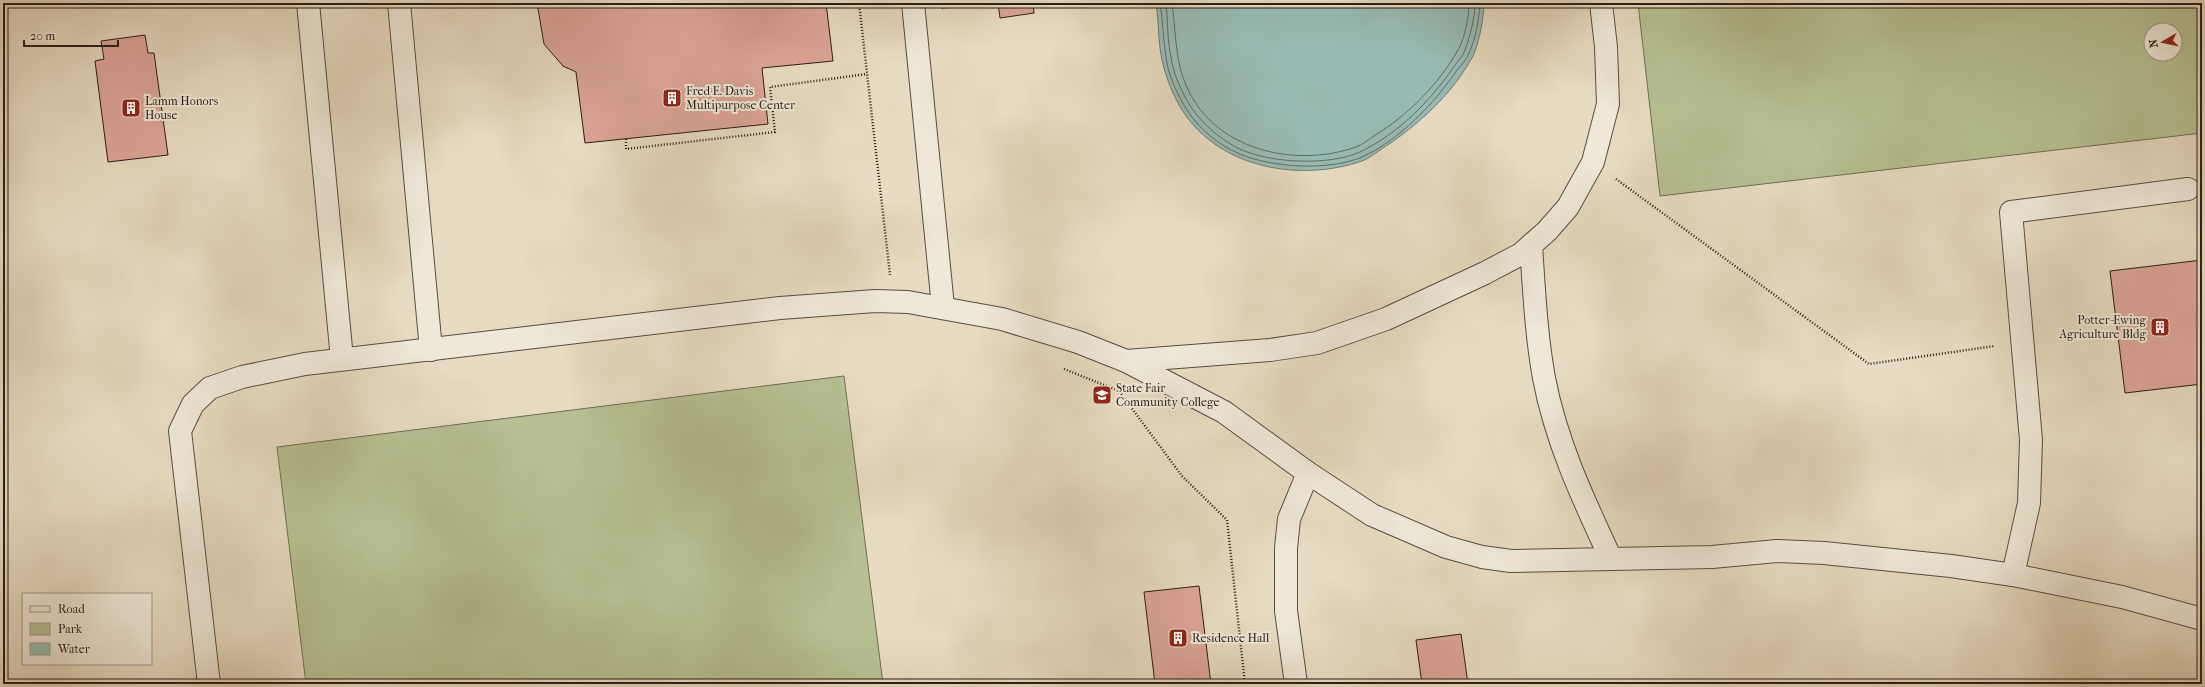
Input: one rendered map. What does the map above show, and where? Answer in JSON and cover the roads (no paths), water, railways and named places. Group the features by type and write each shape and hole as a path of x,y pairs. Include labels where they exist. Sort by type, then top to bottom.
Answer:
{"lane":[{"path":"308,3 342,358"},
{"path":"399,3 431,350"},
{"path":"1126,361 1270,350 1317,343 1386,318 1485,273 1521,254 1547,231 1568,207 1593,162 1608,104 1606,47 1601,3"},
{"path":"913,8 943,307"},
{"path":"2013,575 2029,503 2032,440 2011,212 2188,189"},
{"path":"1531,245 1536,316 1544,378 1562,447 1611,559"},
{"path":"209,684 180,431 193,404 210,388 242,377 342,358 431,350 780,308 893,302 908,302 943,307 1002,319 1078,342 1126,361 1224,412 1308,473 1372,515 1446,547 1482,557 1511,561 1712,557 1785,552 1824,553 1951,566 2013,575 2122,597 2202,619"},
{"path":"1296,684 1286,611 1286,548 1290,518 1308,473"}],"water":[{"path":"1156,3 1484,3 1481,30 1473,56 1455,84 1420,120 1393,141 1362,161 1338,167 1314,170 1289,170 1264,166 1241,158 1219,147 1200,132 1184,113 1168,81 1164,67 1161,53"}],"place":[{"name":"Fred E. Davis Multipurpose Center","path":"672,98"},
{"name":"Lamm Honors House","path":"131,108"},
{"name":"Potter-Ewing Agriculture Bldg","path":"2160,327"},
{"name":"State Fair Community College","path":"1102,395"},
{"name":"Residence Hall","path":"1178,638"}]}
